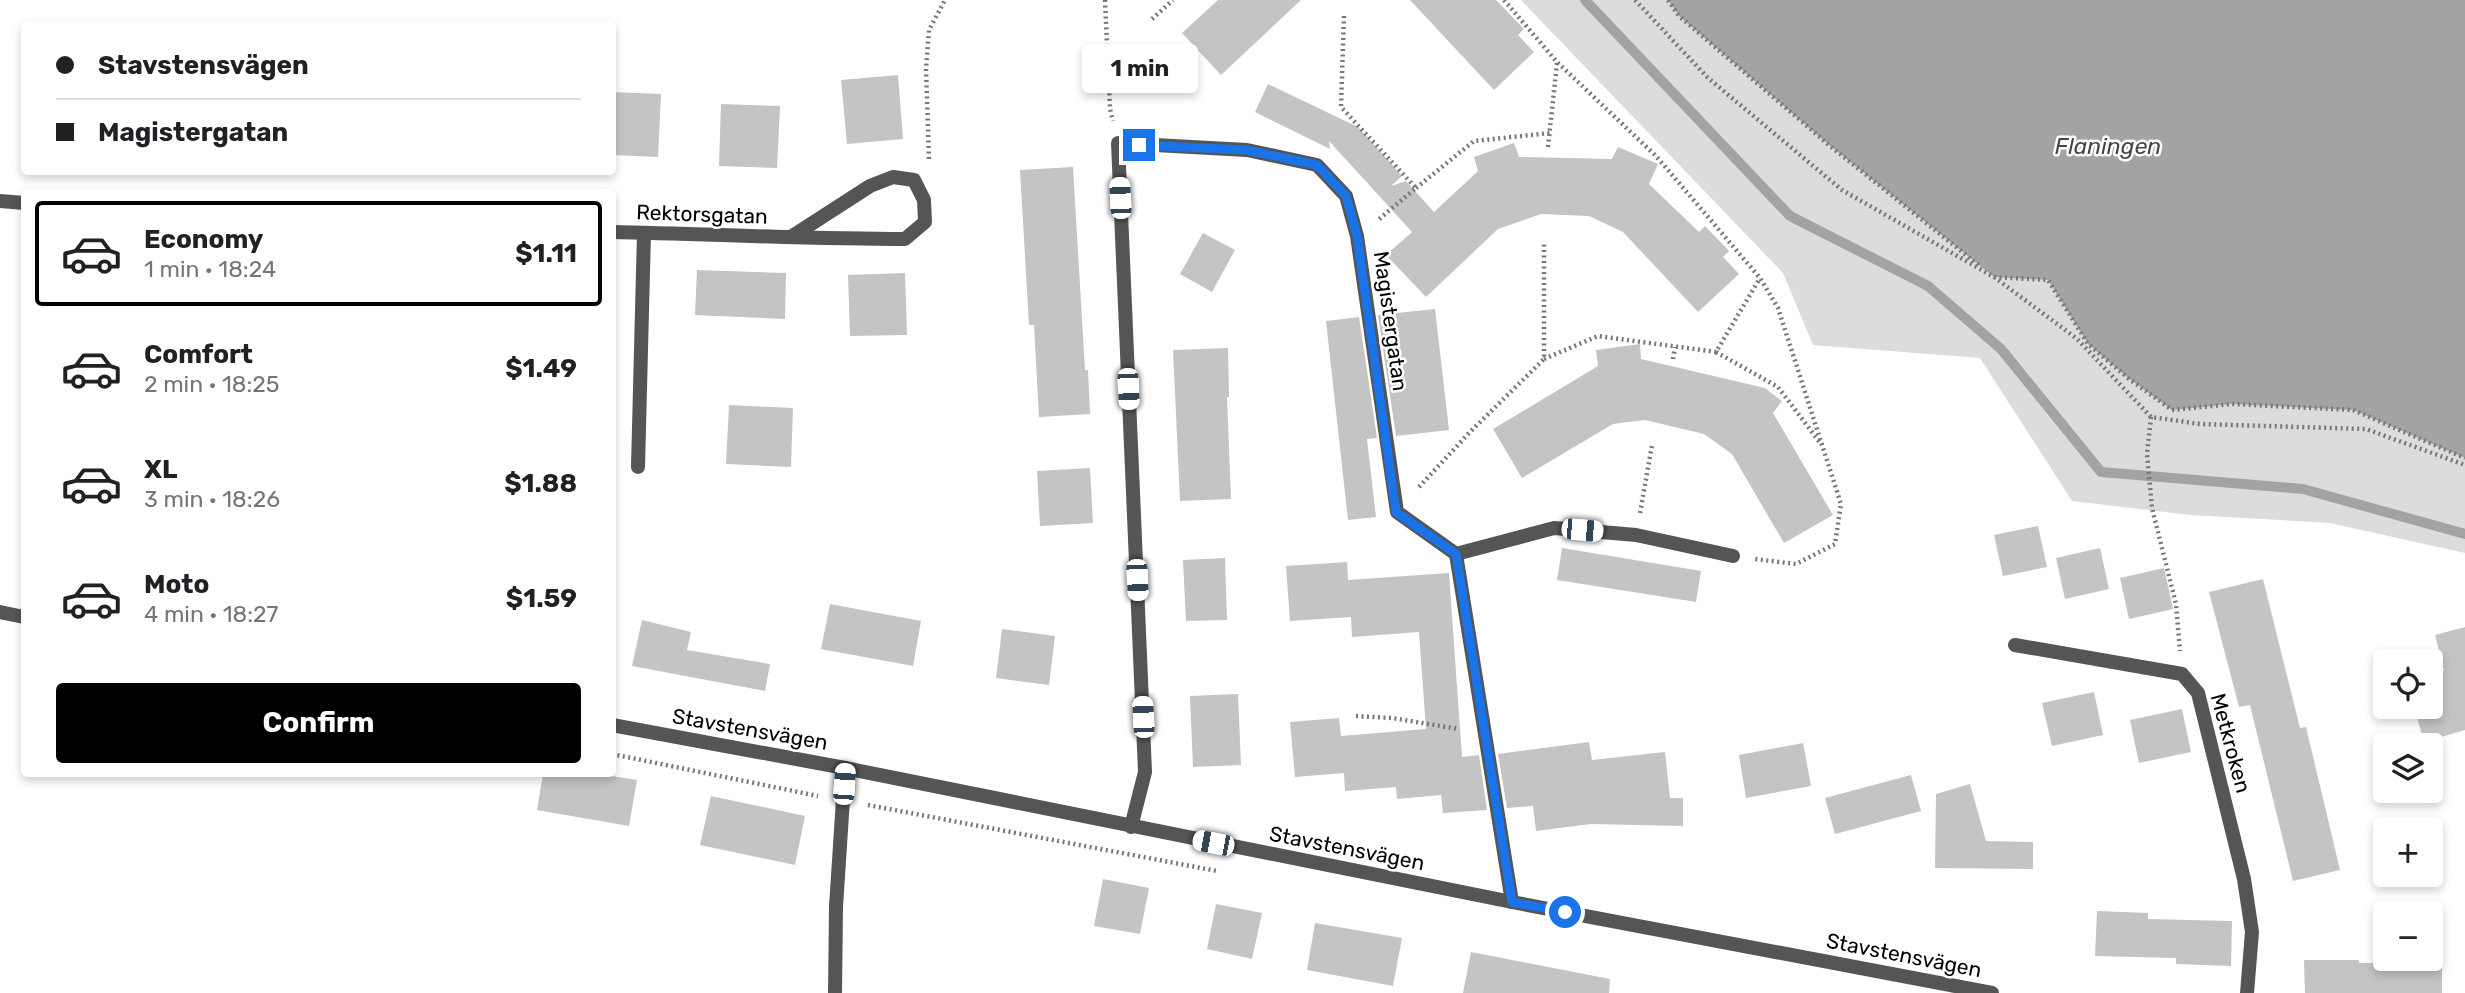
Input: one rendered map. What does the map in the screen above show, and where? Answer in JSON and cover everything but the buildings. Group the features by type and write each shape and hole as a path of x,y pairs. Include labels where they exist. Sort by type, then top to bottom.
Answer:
{"street":[{"name":"Magistergatan","path":"1118,143 1247,150 1317,165 1346,196 1357,236 1396,512"},
{"path":"1118,143 1145,772 1131,827"},
{"name":"Rektorsgatan","path":"616,232 790,237 905,239 925,222 925,200 914,180 893,177 870,186 790,237"},
{"path":"0,201 21,202"},
{"path":"638,467 645,233"},
{"path":"1396,512 1456,554 1512,902"},
{"path":"1456,554 1554,527 1636,535 1733,556"},
{"path":"0,612 21,616"},
{"path":"2015,645 2182,674"},
{"name":"Metkroken","path":"2182,674 2198,693 2244,879 2252,932 2247,993"},
{"name":"Stavstensvägen","path":"616,726 845,768 1512,902 1992,993"},
{"path":"835,993 836,907 845,768"}],"path":[{"path":"914,180 929,161 926,69 929,30 946,0"},
{"path":"1105,0 1110,109 1118,143"},
{"path":"1152,19 1173,0"},
{"path":"1504,0 1557,62 1656,156 1760,278 1778,308 1841,504 1835,544 1796,564 1733,556"},
{"path":"1635,0 1708,78 1842,190 1994,277 2048,280 2088,344 2172,410 2232,404 2353,410 2465,458"},
{"path":"1668,0 1679,16 1829,145 1994,277 2076,338 2151,417 2200,424 2367,429 2465,465"},
{"path":"1344,16 1341,107 1416,188"},
{"path":"1548,147 1557,62"},
{"path":"1357,236 1474,141 1550,133"},
{"path":"1544,242 1544,359"},
{"path":"1716,352 1760,278"},
{"path":"1396,512 1469,433 1544,359 1598,337 1716,352 1778,387 1825,449"},
{"path":"1673,359 1675,346"},
{"path":"2151,417 2147,454 2152,508 2176,604 2182,674"},
{"path":"1636,535 1652,445"},
{"path":"1356,716 1392,718 1484,732"}],"shaded area":[{"name":"Flaningen","path":"1521,0 2465,0 2465,553 2330,523 2190,515 2072,501 1980,358 1813,345 1783,273"}],"water":[{"name":"Flaningen","path":"1668,0 2465,0 2465,458 2353,410 2232,404 2172,410 2088,344 2048,280 1994,277 1829,145 1679,16"}],"waterway":[{"path":"1585,0 1790,216 1928,286 2001,349 2101,472 2303,489 2465,534"}],"route":[{"path":"1139,145 1247,150 1317,165 1346,196 1357,236 1396,512 1456,554 1512,902 1565,912"}]}
